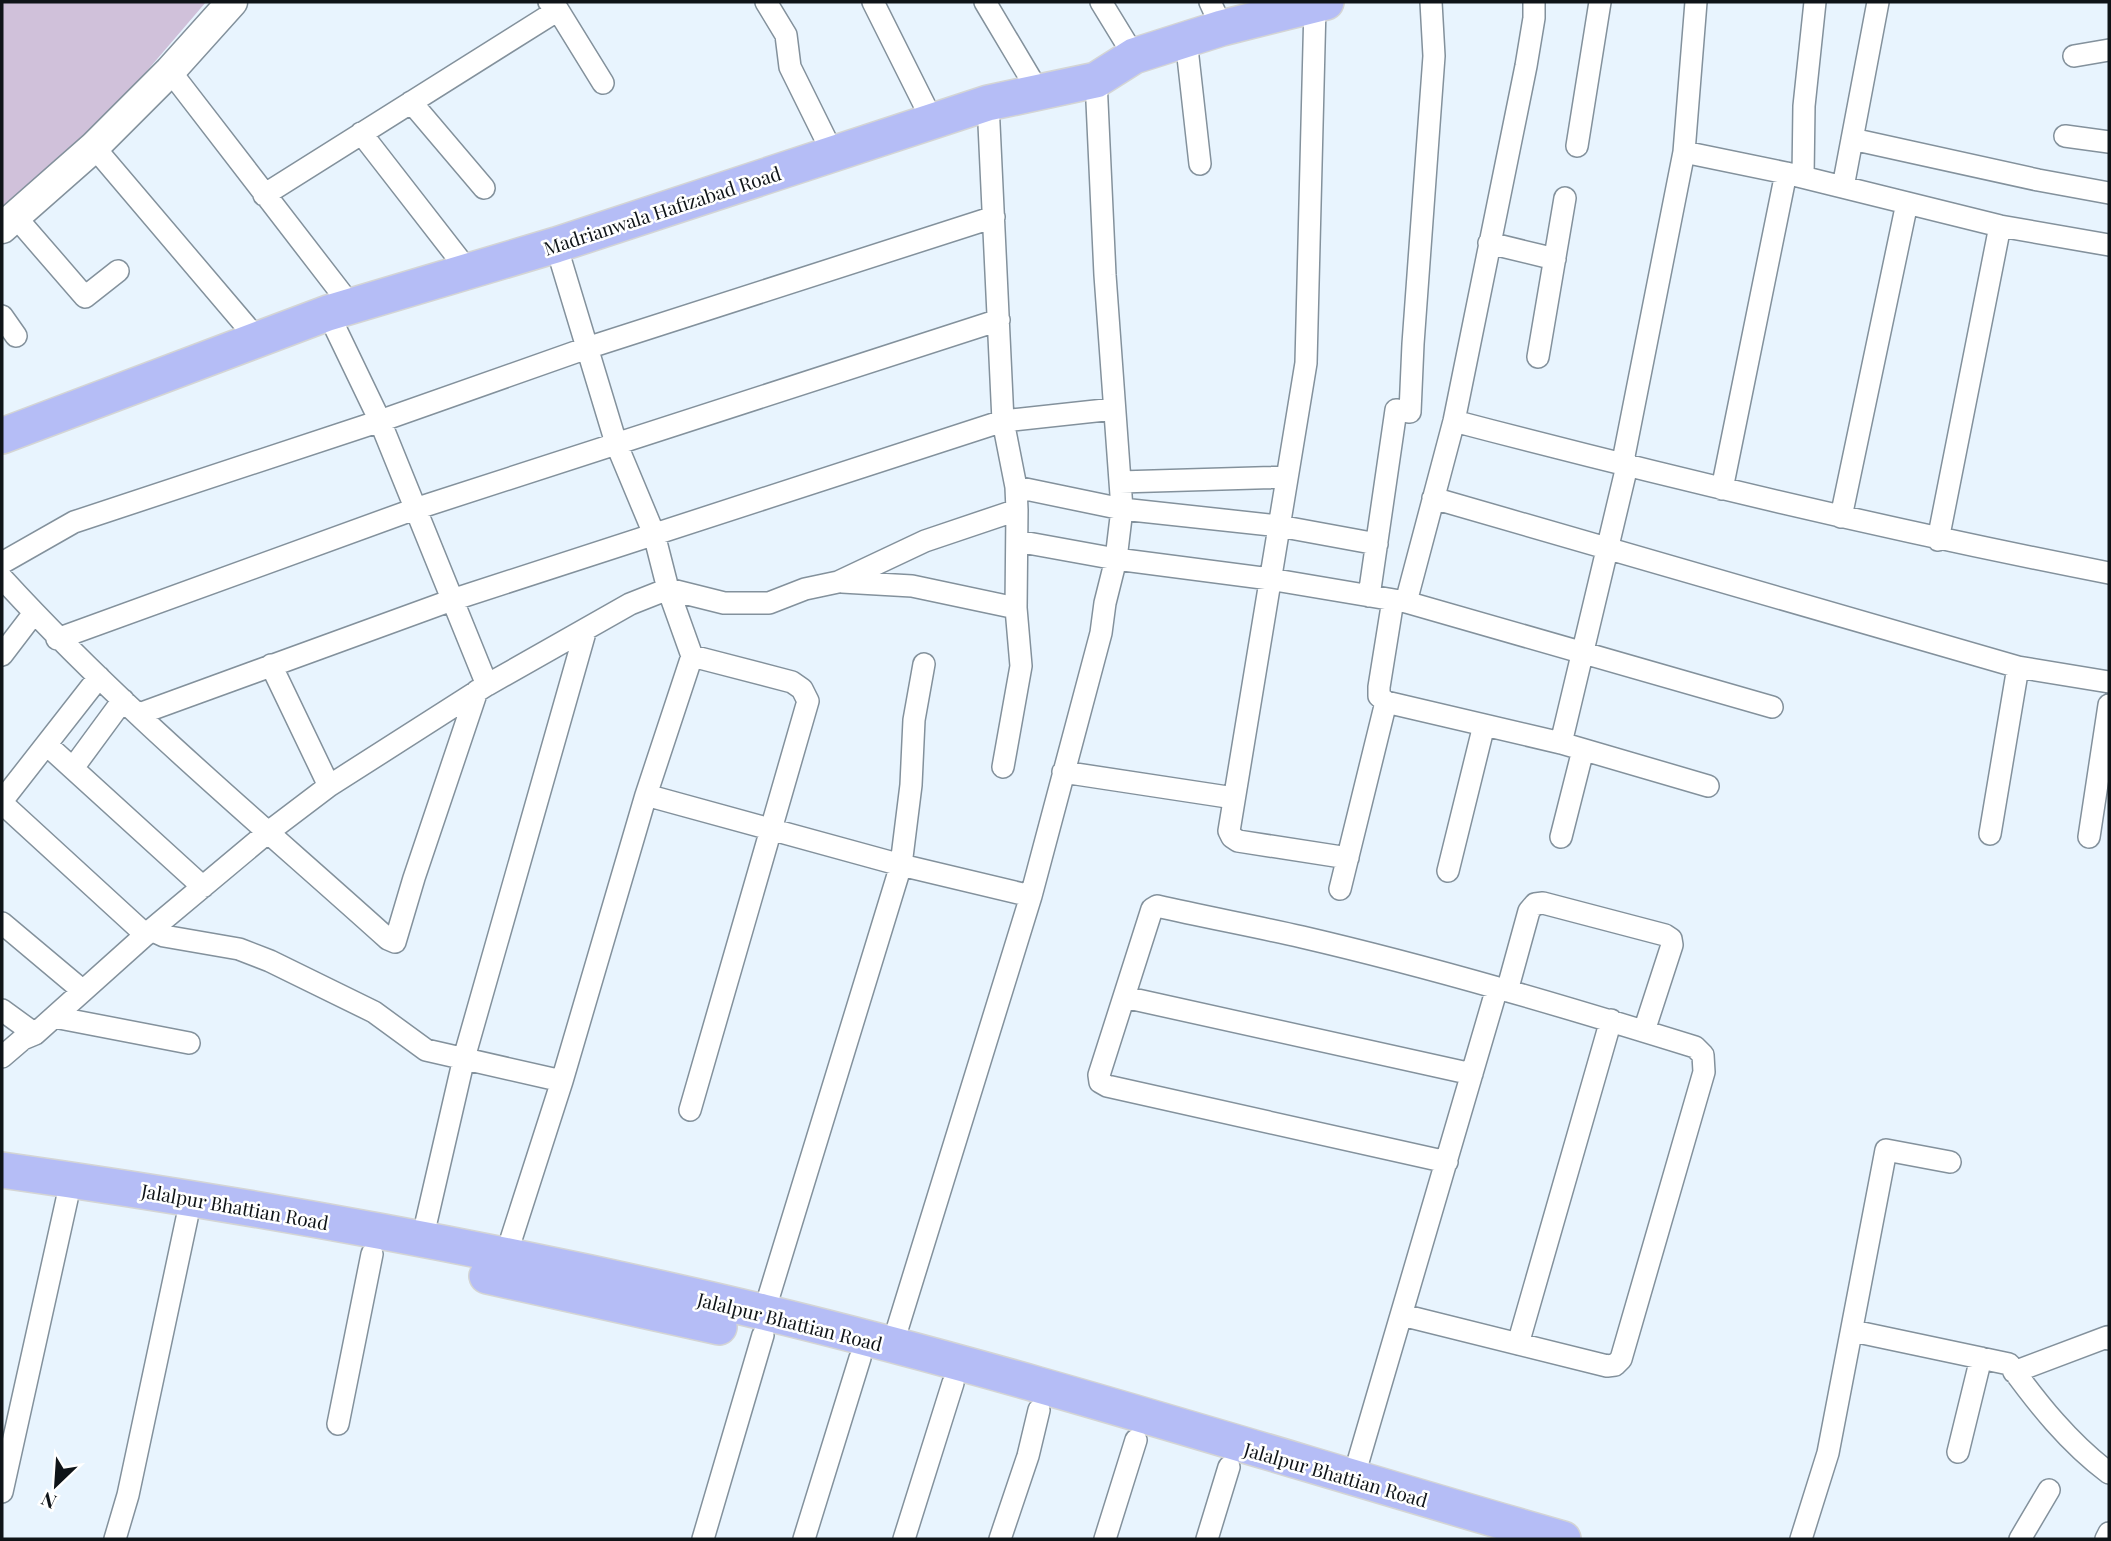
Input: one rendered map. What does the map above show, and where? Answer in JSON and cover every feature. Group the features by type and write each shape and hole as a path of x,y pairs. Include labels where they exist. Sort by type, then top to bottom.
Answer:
{"main road":[{"name":"Madrianwala Hafizabad Road","path":"2,436 340,310 556,245 988,103 1096,80 1134,57 1186,39 1216,15 1318,3"},
{"name":"Jalalpur Bhattian Road","path":"2,1170 176,1195 506,1255 876,1352 1054,1391 1563,1539"},
{"name":"Jalalpur Bhattian Road","path":"2,1189 187,1218 764,1324"},
{"name":"Jalalpur Bhattian Road","path":"876,1352 953,1383 1039,1410 1477,1539"}],"street":[{"path":"118,271 85,297 8,222 94,147 170,71 232,2"},
{"path":"766,2 786,35 790,67 833,154"},
{"path":"873,2 933,122"},
{"path":"985,2 1038,91"},
{"path":"1101,2 1134,57"},
{"path":"1369,596 1396,410 1410,412 1434,56 1430,2"},
{"path":"1534,2 1526,65 1454,421 1433,498 1399,601 1379,696 1386,702 1561,743 1709,786"},
{"path":"1577,146 1601,2"},
{"path":"1561,743 1627,467 1624,456 1684,152 1696,2"},
{"path":"1722,489 1794,175 1815,2"},
{"path":"1843,187 1878,2"},
{"path":"1318,3 1306,363 1229,831 1238,841 1348,858"},
{"path":"264,195 411,102 553,6 603,83"},
{"path":"1186,39 1199,164"},
{"path":"2074,56 2109,50"},
{"path":"2,578 57,639 267,833 388,939 395,942 414,878 482,688 452,600 380,421 340,310 264,195 170,71"},
{"path":"804,1539 876,1352 1031,896 1101,633 1116,559 1122,509 1105,275 1096,80"},
{"path":"411,102 484,188"},
{"path":"988,103 1003,421 1016,487 1016,608 1021,666 1003,767"},
{"path":"362,134 469,272"},
{"path":"2065,136 2109,142"},
{"path":"1852,139 2109,193"},
{"path":"94,147 258,340"},
{"path":"1684,152 1794,175 2000,226 2109,245"},
{"path":"1538,356 1565,198"},
{"path":"1841,517 1907,203"},
{"path":"2,563 74,522 380,421 587,348 994,217"},
{"path":"1938,540 2000,226"},
{"path":"1489,243 1555,259"},
{"path":"506,1255 562,1082 646,795 692,656 668,589 654,534 616,443 556,245"},
{"path":"2,316 16,336"},
{"path":"57,639 415,509 999,320"},
{"path":"73,768 131,707 271,665 452,600 1003,421 1114,409"},
{"path":"1454,421 1627,467 1938,540 2109,573"},
{"path":"1120,482 1287,477"},
{"path":"1016,487 1122,509 1279,526 1377,544"},
{"path":"1433,498 2018,667 2109,682"},
{"path":"2,1057 14,1045 35,1034 267,833 330,786 482,688 630,604 668,589 724,603 769,603 805,589 838,582 925,541 1017,510"},
{"path":"1017,541 1116,559 1270,579 1399,601 1772,707"},
{"path":"838,582 912,586 1016,608"},
{"path":"2,655 34,613"},
{"path":"422,1240 464,1058 586,629"},
{"path":"690,1110 808,701 803,689 792,682 692,656"},
{"path":"703,1539 901,865 911,785 914,720 924,664"},
{"path":"271,665 330,786"},
{"path":"1990,834 2018,667"},
{"path":"99,677 2,802 149,933 239,949 270,961 374,1012 426,1050 562,1082"},
{"path":"1340,888 1386,702"},
{"path":"2089,837 2109,705"},
{"path":"1448,871 1484,725"},
{"path":"47,745 203,887"},
{"path":"1561,837 1583,750"},
{"path":"1063,772 1234,798"},
{"path":"646,795 901,865 1031,896"},
{"path":"1353,1479 1472,1074 1529,911 1535,904 1543,903 1665,935 1671,939 1672,946 1644,1031"},
{"path":"1402,1315 1607,1366 1615,1365 1621,1359 1704,1072 1703,1055 1695,1047 1502,989 1303,937 1157,906 1152,909 1099,1075 1100,1082 1107,1086 1447,1162"},
{"path":"2,923 83,992"},
{"path":"1124,997 1472,1074"},
{"path":"2,1010 35,1034"},
{"path":"54,1017 189,1043"},
{"path":"1518,1344 1611,1020"},
{"path":"1801,1539 1828,1453 1886,1150 1950,1162"},
{"path":"2,1492 67,1199"},
{"path":"115,1539 128,1494 187,1218"},
{"path":"338,1424 372,1254"},
{"path":"1853,1331 2009,1364 2048,1415 2089,1458 2109,1473"},
{"path":"2014,1372 2107,1337 2109,1339"},
{"path":"1958,1452 1981,1358"},
{"path":"904,1539 953,1383"},
{"path":"1000,1539 1028,1456 1039,1410"},
{"path":"1105,1539 1136,1440"},
{"path":"1207,1539 1229,1467"},
{"path":"2020,1539 2049,1490"},
{"path":"2106,1539 2109,1533"}],"shaded area":[{"path":"2,2 206,2 110,114 2,218"}]}
